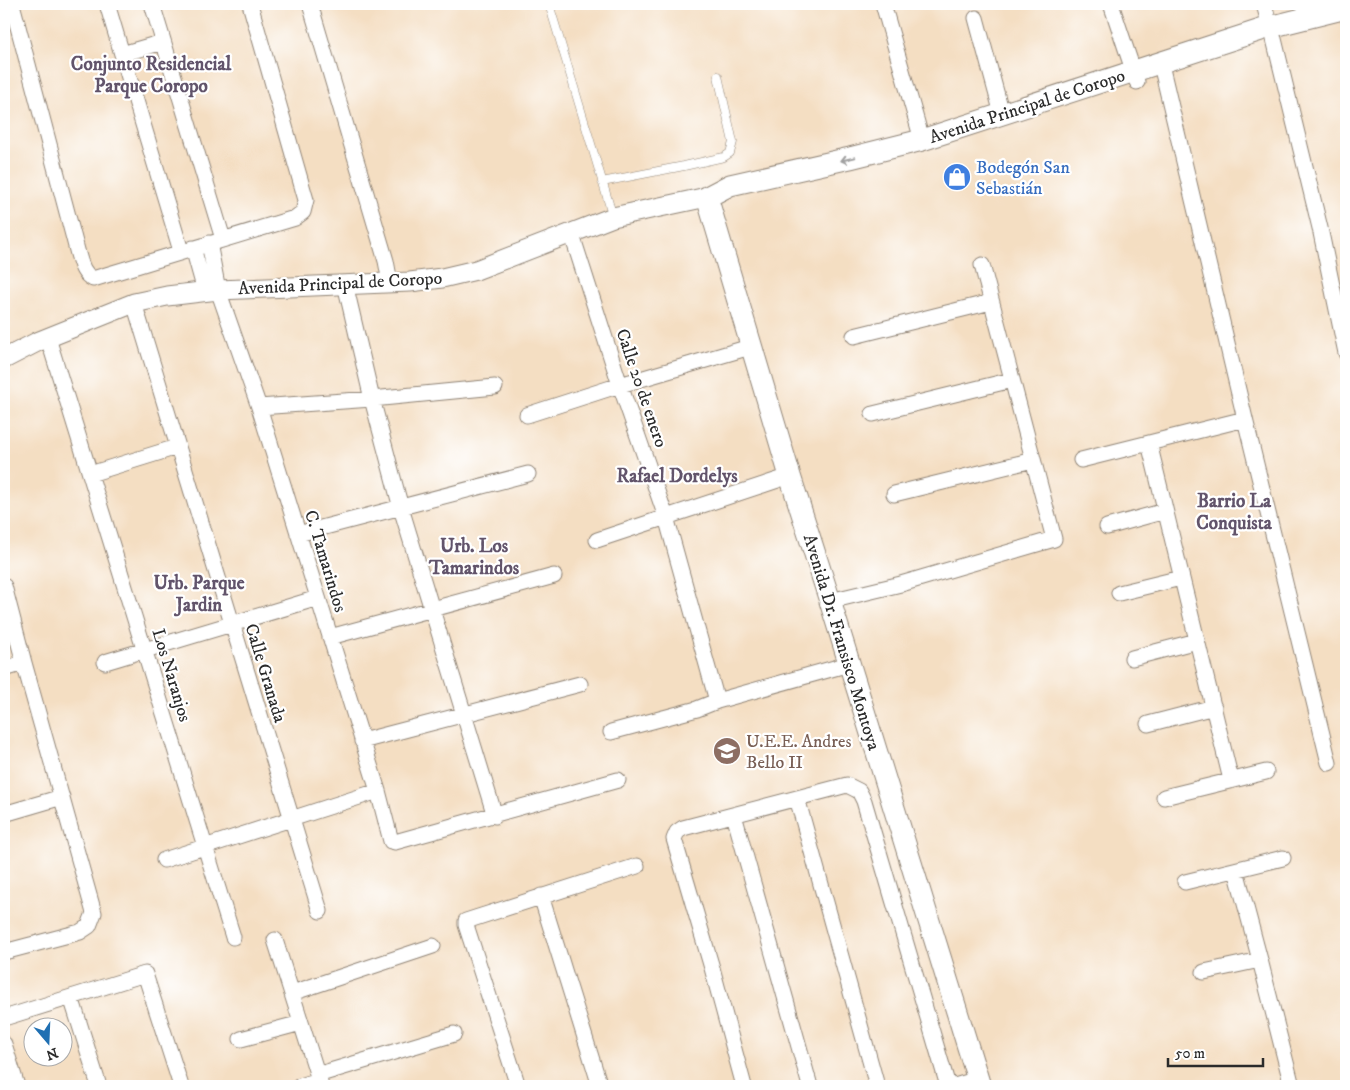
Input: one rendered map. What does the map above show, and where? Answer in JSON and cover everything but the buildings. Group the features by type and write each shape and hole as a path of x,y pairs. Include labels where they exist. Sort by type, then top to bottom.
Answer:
{"main road":[{"name":"Avenida Principal de Coropo","path":"707,197 731,199 855,172 932,151 1135,77 1346,8"},
{"name":"Avenida Principal de Coropo","path":"707,197 730,185 922,140 1002,114 1135,77 1163,74 1272,33 1346,20"},
{"name":"Avenida Dr. Fransisco Montoya","path":"707,197 750,347 979,1083"}],"street":[{"path":"12,4 82,268 93,279 295,218 303,212 306,200 250,4"},
{"path":"106,4 187,250 212,291"},
{"path":"152,4 216,241 212,291"},
{"path":"310,4 386,261 390,282"},
{"path":"883,4 922,140"},
{"path":"1111,4 1135,77"},
{"path":"1264,4 1320,228 1346,353"},
{"path":"976,18 1002,114"},
{"path":"122,54 163,42"},
{"path":"1163,74 1329,763"},
{"name":"Avenida Principal de Coropo","path":"4,359 48,338 134,302 212,291 442,278 476,270 613,217 707,197"},
{"name":"Calle 20 de enero","path":"571,232 620,385 666,517 717,701"},
{"path":"830,602 901,584 1054,539 982,265"},
{"path":"345,284 372,399 401,508 494,816 618,780"},
{"name":"C. Tamarindos","path":"212,291 259,407 378,791 391,841 396,842 494,816"},
{"name":"Calle Granada","path":"134,302 320,911"},
{"path":"854,336 992,302"},
{"name":"Los Naranjos","path":"48,338 233,937"},
{"path":"527,415 620,385 750,347"},
{"path":"873,414 1012,380"},
{"path":"259,407 372,399 495,387"},
{"path":"1081,460 1245,419"},
{"path":"1149,443 1231,780"},
{"path":"90,474 177,447"},
{"path":"894,494 1033,460"},
{"path":"298,534 528,474"},
{"path":"597,540 790,476"},
{"path":"1106,527 1165,510"},
{"path":"330,637 554,576"},
{"path":"1119,593 1181,578"},
{"path":"4,586 94,913 89,926 80,932 4,952"},
{"path":"105,662 318,598"},
{"path":"1132,658 1197,641"},
{"path":"4,669 24,662"},
{"path":"611,732 697,709 717,701 849,664"},
{"path":"362,741 580,684"},
{"path":"1148,724 1214,707"},
{"path":"1164,797 1266,772"},
{"path":"744,1086 674,839 677,832 683,828 847,785 855,788 861,795 948,1086"},
{"path":"164,860 378,791"},
{"path":"4,814 62,797"},
{"path":"797,798 877,1086"},
{"path":"734,815 810,1086"},
{"path":"1185,882 1283,858"},
{"path":"518,1086 466,921 637,866"},
{"path":"1236,870 1292,1086"},
{"path":"541,896 600,1086"},
{"path":"275,940 319,1080"},
{"path":"292,993 433,946"},
{"path":"1204,972 1260,960"},
{"path":"4,1018 145,974 181,1086"},
{"path":"71,997 99,1086"},
{"path":"241,1039 301,1023"},
{"path":"300,1086 454,1034"},
{"path":"4,1044 17,1086"},
{"path":"955,1086 979,1083"}],"lane":[{"path":"548,4 613,217"},
{"path":"602,182 724,157 730,153 734,142 718,76"}],"place":[{"name":"Bodegón San Sebastián","path":"957,177"},
{"name":"U.E.E. Andres Bello II","path":"727,751"}],"district":[{"name":"Conjunto Residencial Parque Coropo","path":"151,74"},
{"name":"Rafael Dordelys","path":"677,475"},
{"name":"Barrio La Conquista","path":"1234,511"},
{"name":"Urb. Los Tamarindos","path":"474,556"},
{"name":"Urb. Parque Jardin","path":"199,593"}]}
